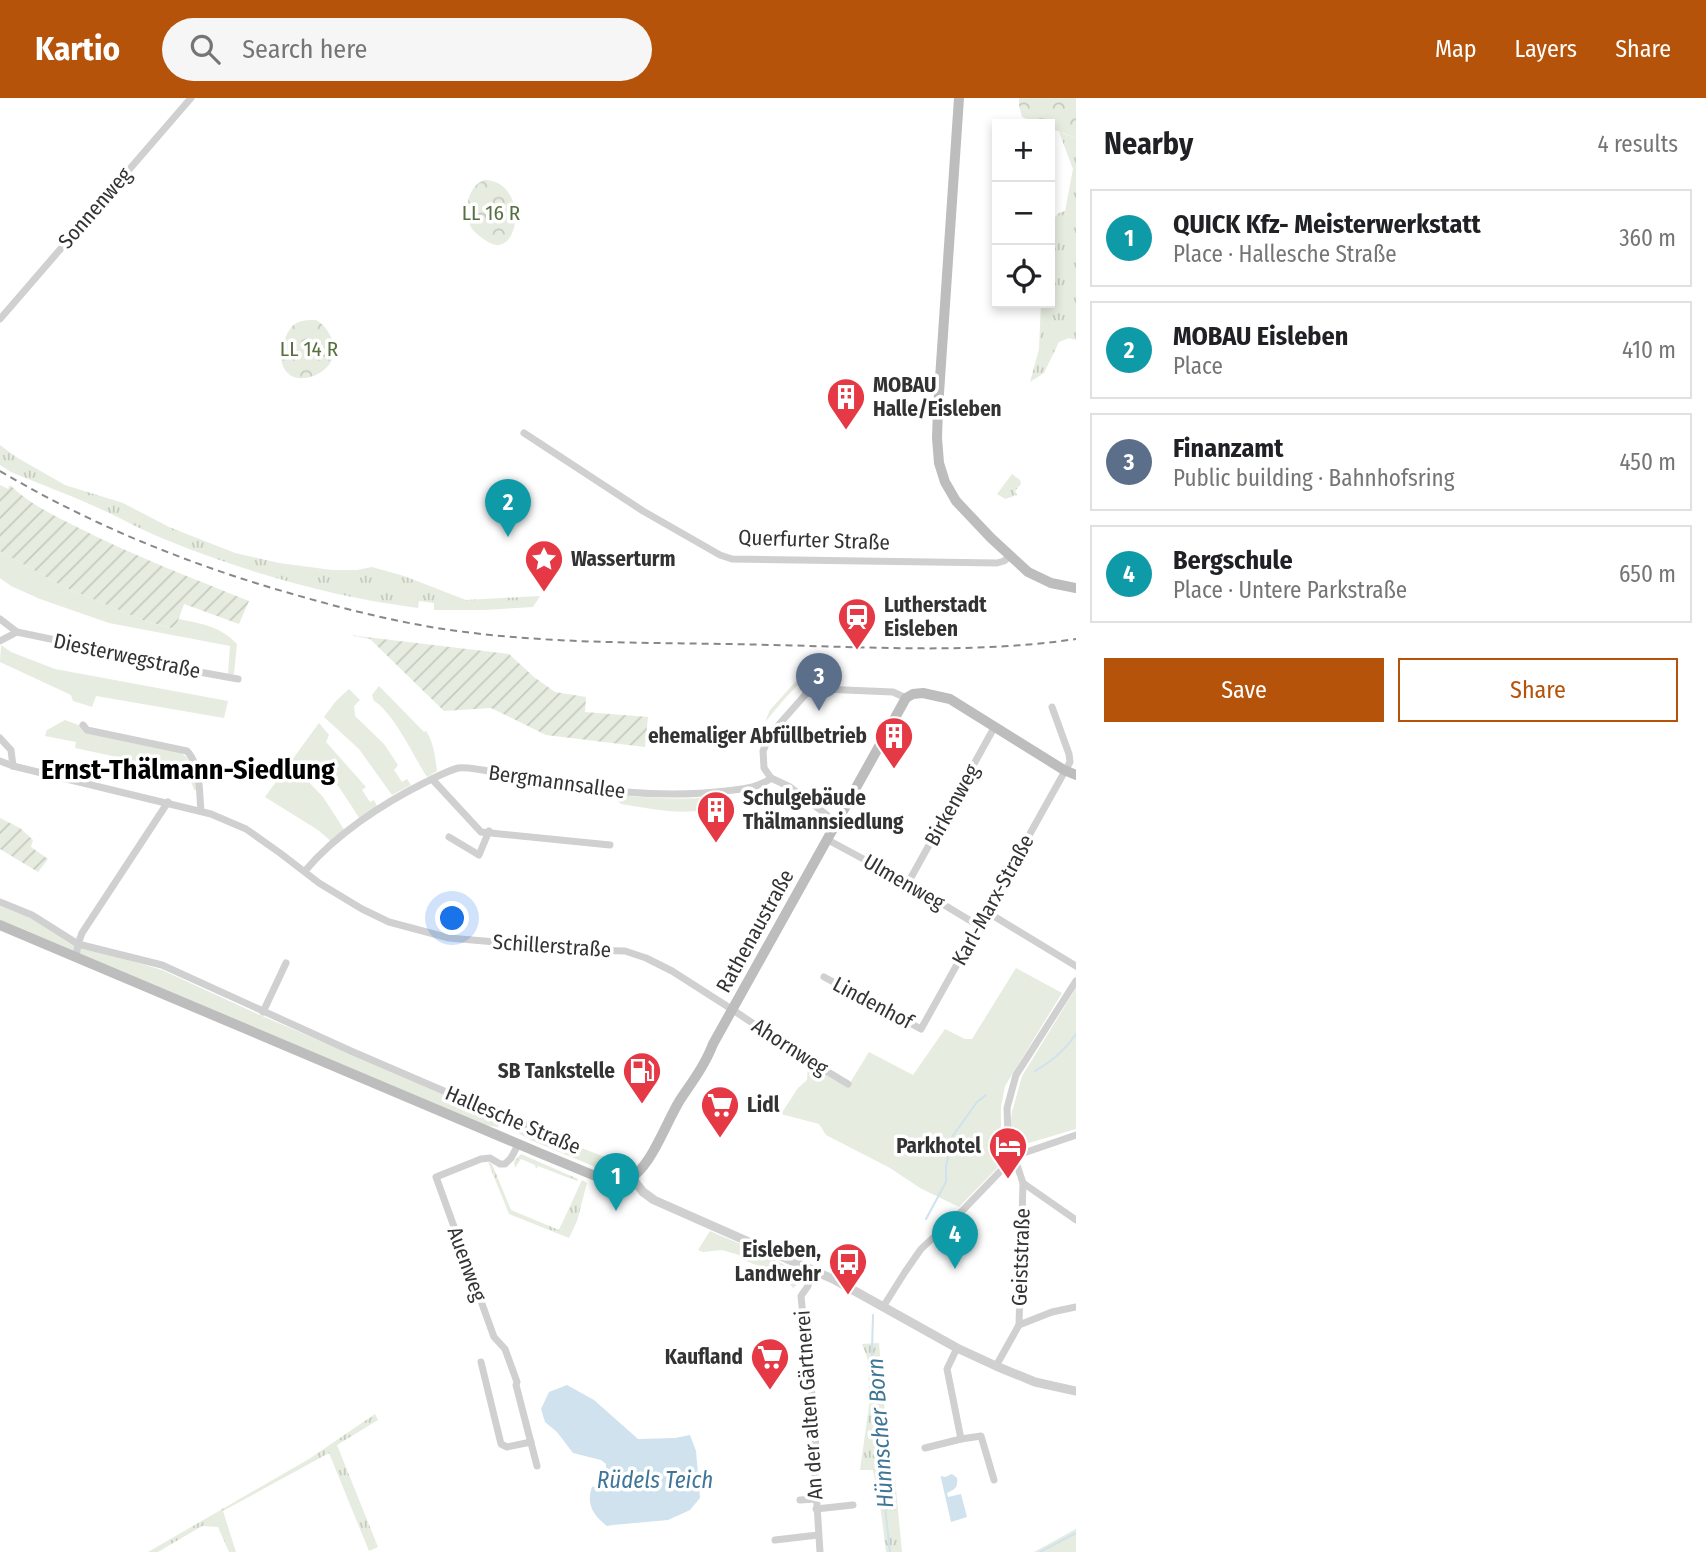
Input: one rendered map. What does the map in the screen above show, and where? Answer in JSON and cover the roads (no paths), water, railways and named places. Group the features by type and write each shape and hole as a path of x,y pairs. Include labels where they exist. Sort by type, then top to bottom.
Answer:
{"main road":[{"path":"958,98 938,408 939,461 946,485 956,502 1010,556 1037,578 1076,588"},
{"path":"906,698 917,693 943,696 1073,776"},
{"name":"Rathenaustraße","path":"632,1178 649,1158 681,1099 707,1059 906,698"},
{"name":"Hallesche Straße","path":"0,925 609,1181 621,1182 632,1178"}],"street":[{"name":"Sonnenweg","path":"0,319 191,98"},
{"name":"Querfurter Straße","path":"524,433 643,511 720,555 732,559 999,563 1010,556"},
{"name":"Diesterwegstraße","path":"0,619 17,632 150,663 238,679"},
{"path":"0,641 17,632"},
{"path":"843,813 827,815 790,787 771,778 764,768 763,751 769,737 808,692 893,692 906,698"},
{"path":"1052,707 1069,754 1073,776"},
{"path":"83,726 86,730 187,751 196,765 201,811"},
{"name":"Birkenweg","path":"908,883 995,726"},
{"path":"0,738 11,750 13,766"},
{"name":"Schillerstraße","path":"0,761 168,802 220,818 246,830 319,883 389,922 449,938 625,951 671,971 733,1010"},
{"name":"Bergmannsallee","path":"305,871 366,818 396,798 460,768 623,793 674,795 745,788 763,784 771,778"},
{"name":"Karl-Marx-Straße","path":"921,1029 986,912 1073,776"},
{"path":"432,779 481,832 610,845"},
{"path":"76,957 82,933 168,802"},
{"path":"827,815 830,835"},
{"path":"449,837 479,855 489,831"},
{"name":"Ulmenweg","path":"830,835 979,926"},
{"name":"Hallesche Straße","path":"0,902 32,915 78,944 162,965 495,1113 571,1143"},
{"path":"986,912 1076,966"},
{"path":"263,1012 286,963"},
{"name":"Lindenhof","path":"824,977 921,1029"},
{"name":"Geiststraße","path":"996,1366 1019,1325 1023,1183 1008,1138 1007,1108 1016,1075 1076,981"},
{"name":"Ahornweg","path":"733,1010 848,1084"},
{"path":"885,1304 921,1249 1015,1156 1076,1135"},
{"name":"Auenweg","path":"519,1143 505,1164 490,1158 481,1159 436,1177 494,1338 505,1349 517,1382 537,1466"},
{"path":"632,1178 643,1192 654,1200 885,1304 957,1348 1035,1382 1076,1391"},
{"path":"1023,1183 1076,1220"},
{"name":"An der alten Gärtnerei","path":"814,1270 802,1296 816,1444 816,1511 820,1552"},
{"path":"1019,1325 1052,1312 1076,1307"},
{"path":"957,1348 947,1369 961,1439"},
{"path":"481,1362 500,1444 507,1447 531,1442"},
{"path":"925,1448 981,1436 994,1480"},
{"path":"800,1500 816,1499"},
{"path":"816,1511 853,1505"},
{"path":"775,1540 818,1535"}],"water":[{"name":"Rüdels Teich","path":"567,1385 594,1400 638,1439 690,1435 696,1451 700,1498 690,1510 668,1520 607,1526 598,1518 590,1504 590,1493 592,1487 600,1486 606,1480 606,1464 601,1460 573,1453 557,1432 545,1422 541,1409 549,1392"},
{"path":"952,1474 957,1478 957,1486 947,1493 948,1497 961,1494 967,1517 951,1522 941,1476"}],"waterway":[{"name":"Hünnscher Born","path":"1035,1071 1058,1055 1076,1034"},
{"name":"Hünnscher Born","path":"926,1219 946,1182 946,1166 952,1137 977,1102 986,1095"},
{"name":"Hünnscher Born","path":"873,1315 874,1409 890,1552"},
{"path":"1040,1552 1076,1533"}],"railway":[{"path":"0,471 71,510 182,558 338,607 444,629 579,641 885,648 1000,647 1076,639"}],"place":[{"name":"MOBAU Halle/Eisleben","path":"846,431"},
{"name":"MOBAU Eisleben","path":"508,537"},
{"name":"Wasserturm","path":"544,593"},
{"name":"Lutherstadt Eisleben","path":"857,651"},
{"name":"Finanzamt","path":"819,711"},
{"name":"ehemaliger Abfüllbetrieb","path":"894,770"},
{"name":"Schulgebäude Thälmannsiedlung","path":"716,844"},
{"name":"SB Tankstelle","path":"642,1105"},
{"name":"Lidl","path":"720,1139"},
{"name":"Parkhotel","path":"1008,1180"},
{"name":"QUICK Kfz- Meisterwerkstatt","path":"616,1211"},
{"name":"Bergschule","path":"955,1269"},
{"name":"Eisleben, Landwehr","path":"848,1296"},
{"name":"Kaufland","path":"770,1391"}],"district":[{"name":"Ernst-Thälmann-Siedlung","path":"188,769"}],"park label":[{"name":"LL 16 R","path":"491,213"},
{"name":"LL 14 R","path":"309,349"}]}
